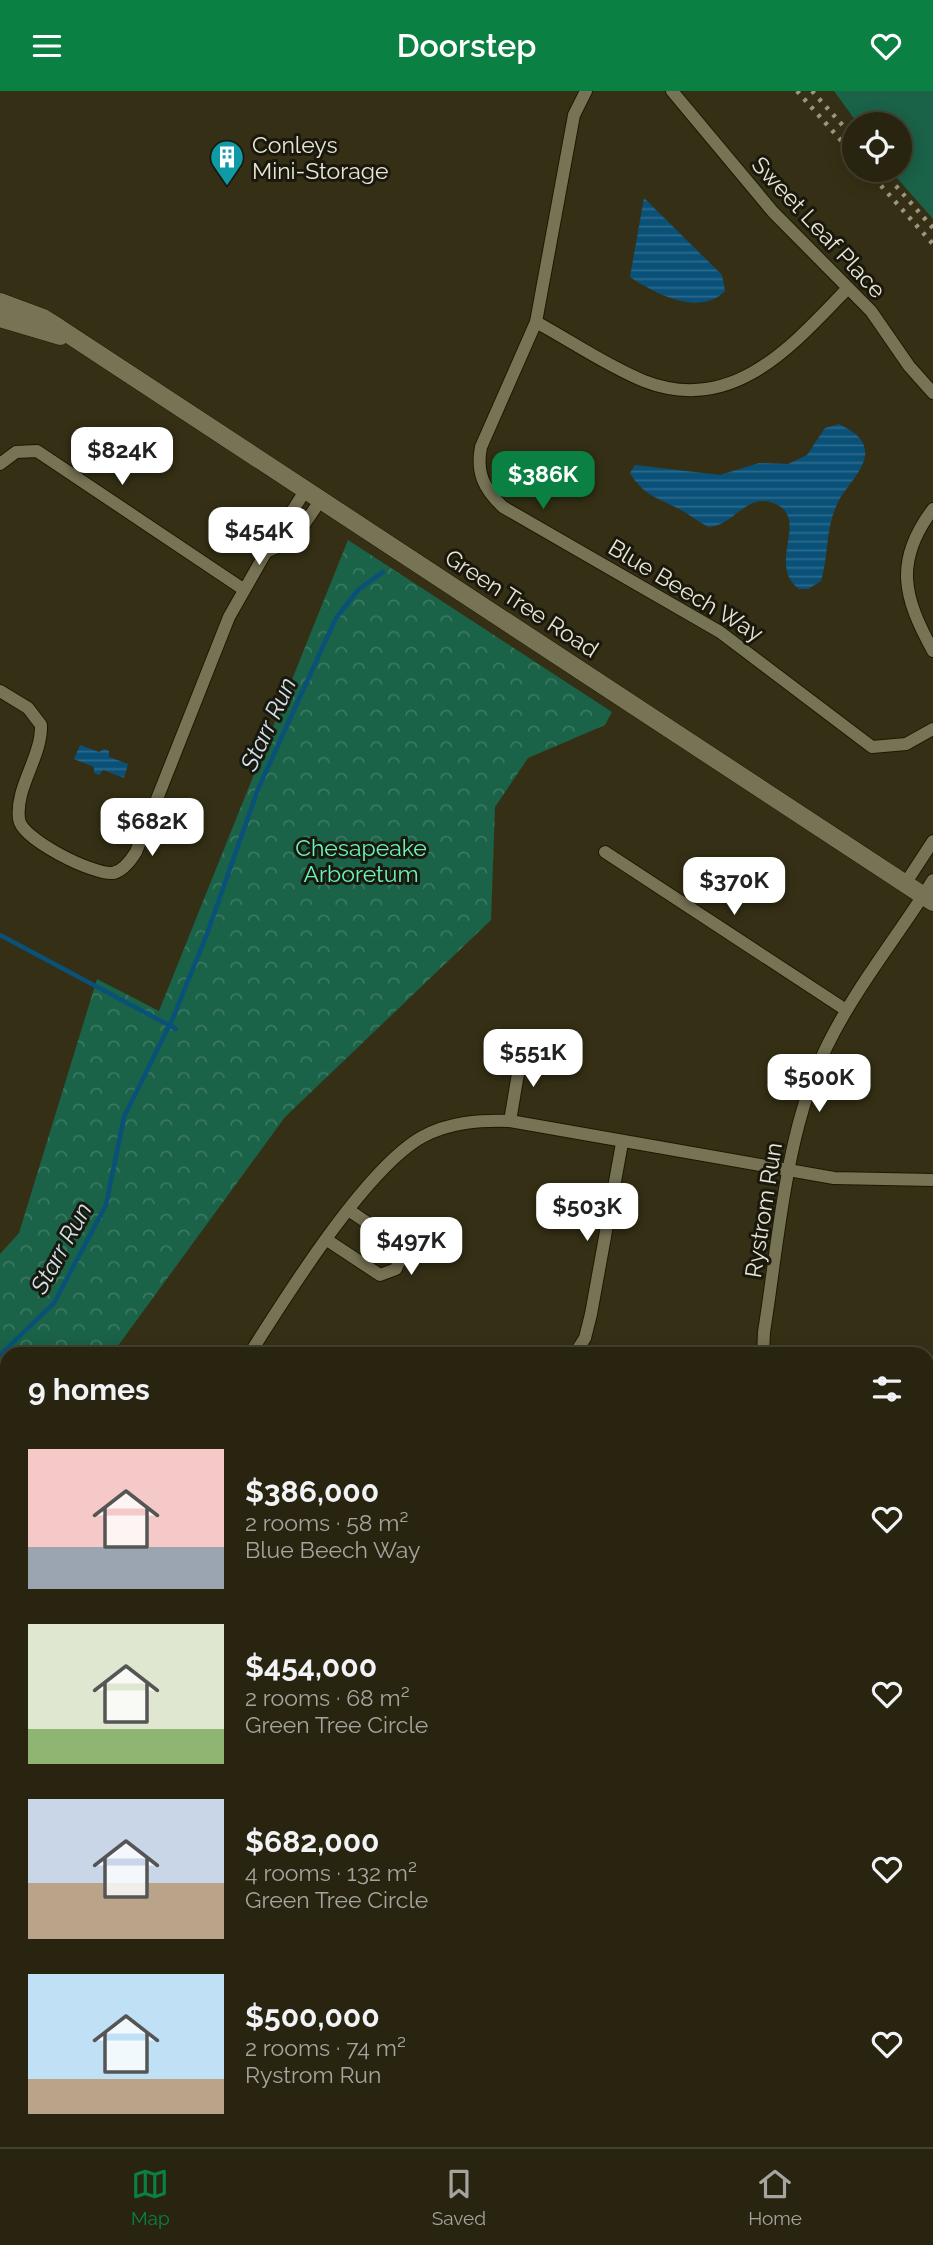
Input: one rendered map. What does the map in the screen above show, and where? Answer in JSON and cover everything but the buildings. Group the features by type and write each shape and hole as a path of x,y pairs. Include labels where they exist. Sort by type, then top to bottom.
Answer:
{"street":[{"name":"Blue Beech Way","path":"586,91 574,115 536,322 481,447 478,464 491,496 503,507 720,632 872,747 906,744 933,729"},
{"name":"Sweet Leaf Place","path":"673,91 765,204 871,311 909,366 933,393"},
{"path":"536,322 644,381 672,388 703,389 743,379 766,366 792,345 848,288"},
{"name":"Green Tree Road","path":"0,302 43,318 928,899"},
{"name":"Green Tree Road","path":"0,318 84,345"},
{"path":"0,464 16,451 37,451 243,589"},
{"path":"0,691 28,708 41,725 39,747 19,809 19,820 23,829 39,844 101,871 113,873 129,863 136,852 243,589 266,552 312,496"},
{"path":"933,509 920,527 909,550 906,575 913,614 933,651"},
{"path":"905,884 933,841"},
{"path":"605,852 846,1010"},
{"name":"Rystrom Run","path":"763,1347 790,1169 810,1087 846,1010 928,899 933,880"},
{"path":"510,1121 522,1050"},
{"path":"254,1347 327,1240 397,1155 422,1137 450,1126 480,1120 510,1121 622,1143 834,1178 933,1180"},
{"path":"579,1347 585,1338 591,1314 622,1143"},
{"path":"327,1240 380,1275 397,1269 402,1255 397,1244 350,1211"}],"green space":[{"path":"834,91 933,91 933,219 901,182 912,182 912,112 849,112"},
{"name":"Chesapeake Arboretum","path":"348,540 612,712 605,725 528,758 495,807 491,920 285,1117 117,1347 0,1347 0,1254 19,1233 97,979 159,1011"}],"water":[{"path":"644,198 722,275 725,291 715,299 703,302 678,300 652,290 630,277"},
{"path":"839,424 859,437 864,445 865,456 860,470 841,496 834,512 821,581 808,589 799,589 790,580 786,569 790,524 781,507 760,501 727,521 709,527 646,491 630,473 635,465 720,475 759,463 788,464 807,455 825,428"},
{"path":"80,745 99,752 104,749 109,751 109,757 128,764 124,778 103,770 99,775 94,773 94,767 74,759"}],"waterway":[{"name":"Starr Run","path":"8,1347 54,1303 106,1205 124,1117 172,1020 207,934 258,789 336,618 359,589 383,572"},
{"name":"Starr Run","path":"0,935 176,1029"}],"railway":[{"path":"797,91 842,142"},
{"path":"812,91 842,125"},
{"path":"878,182 933,244"},
{"path":"893,182 933,228"}],"place":[{"name":"Conleys Mini-Storage","path":"227,187"}]}
